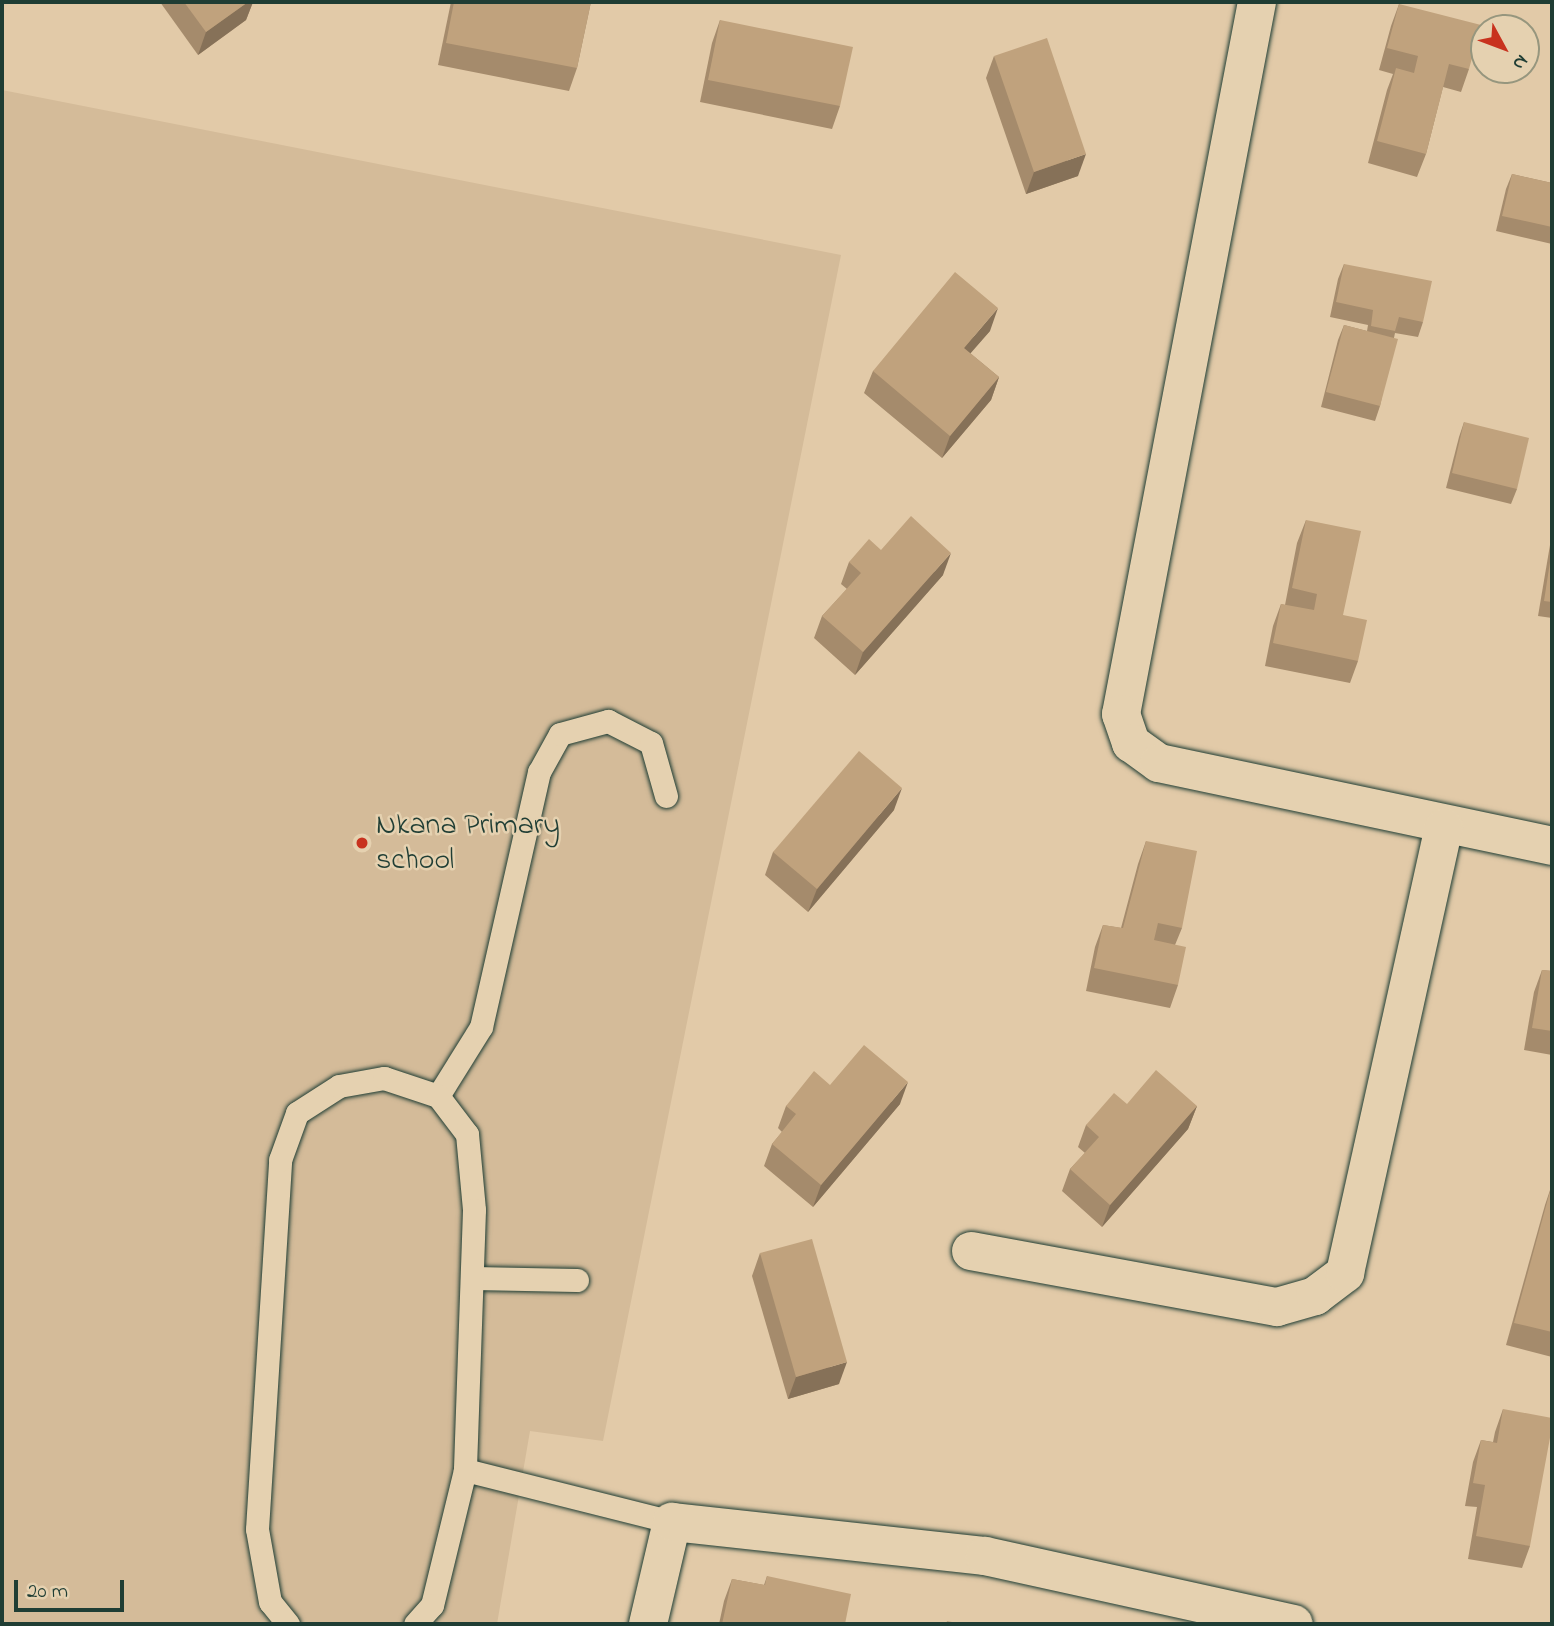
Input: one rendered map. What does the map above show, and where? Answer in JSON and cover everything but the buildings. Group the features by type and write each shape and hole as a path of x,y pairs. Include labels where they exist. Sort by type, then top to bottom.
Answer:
{"street":[{"path":"1257,2 1121,714 1131,743 1159,763 1444,828 1552,846"},
{"path":"971,1251 1277,1307 1315,1296 1345,1273 1444,828"},
{"path":"648,1624 672,1522 985,1556 1294,1624"}],"lane":[{"path":"438,1096 481,1027 540,772 560,734 608,721 651,743 666,796"},
{"path":"288,1624 270,1602 257,1529 280,1160 297,1112 339,1086 384,1078 438,1096 467,1134 472,1278 465,1470 432,1605 415,1624"},
{"path":"472,1278 577,1280"},
{"path":"465,1470 672,1522"}],"shaded area":[{"name":"Nkana Primary school","path":"2,90 841,255 603,1441 530,1431 497,1624 2,1624"}],"place":[{"name":"Nkana Primary school","path":"362,843"}]}
